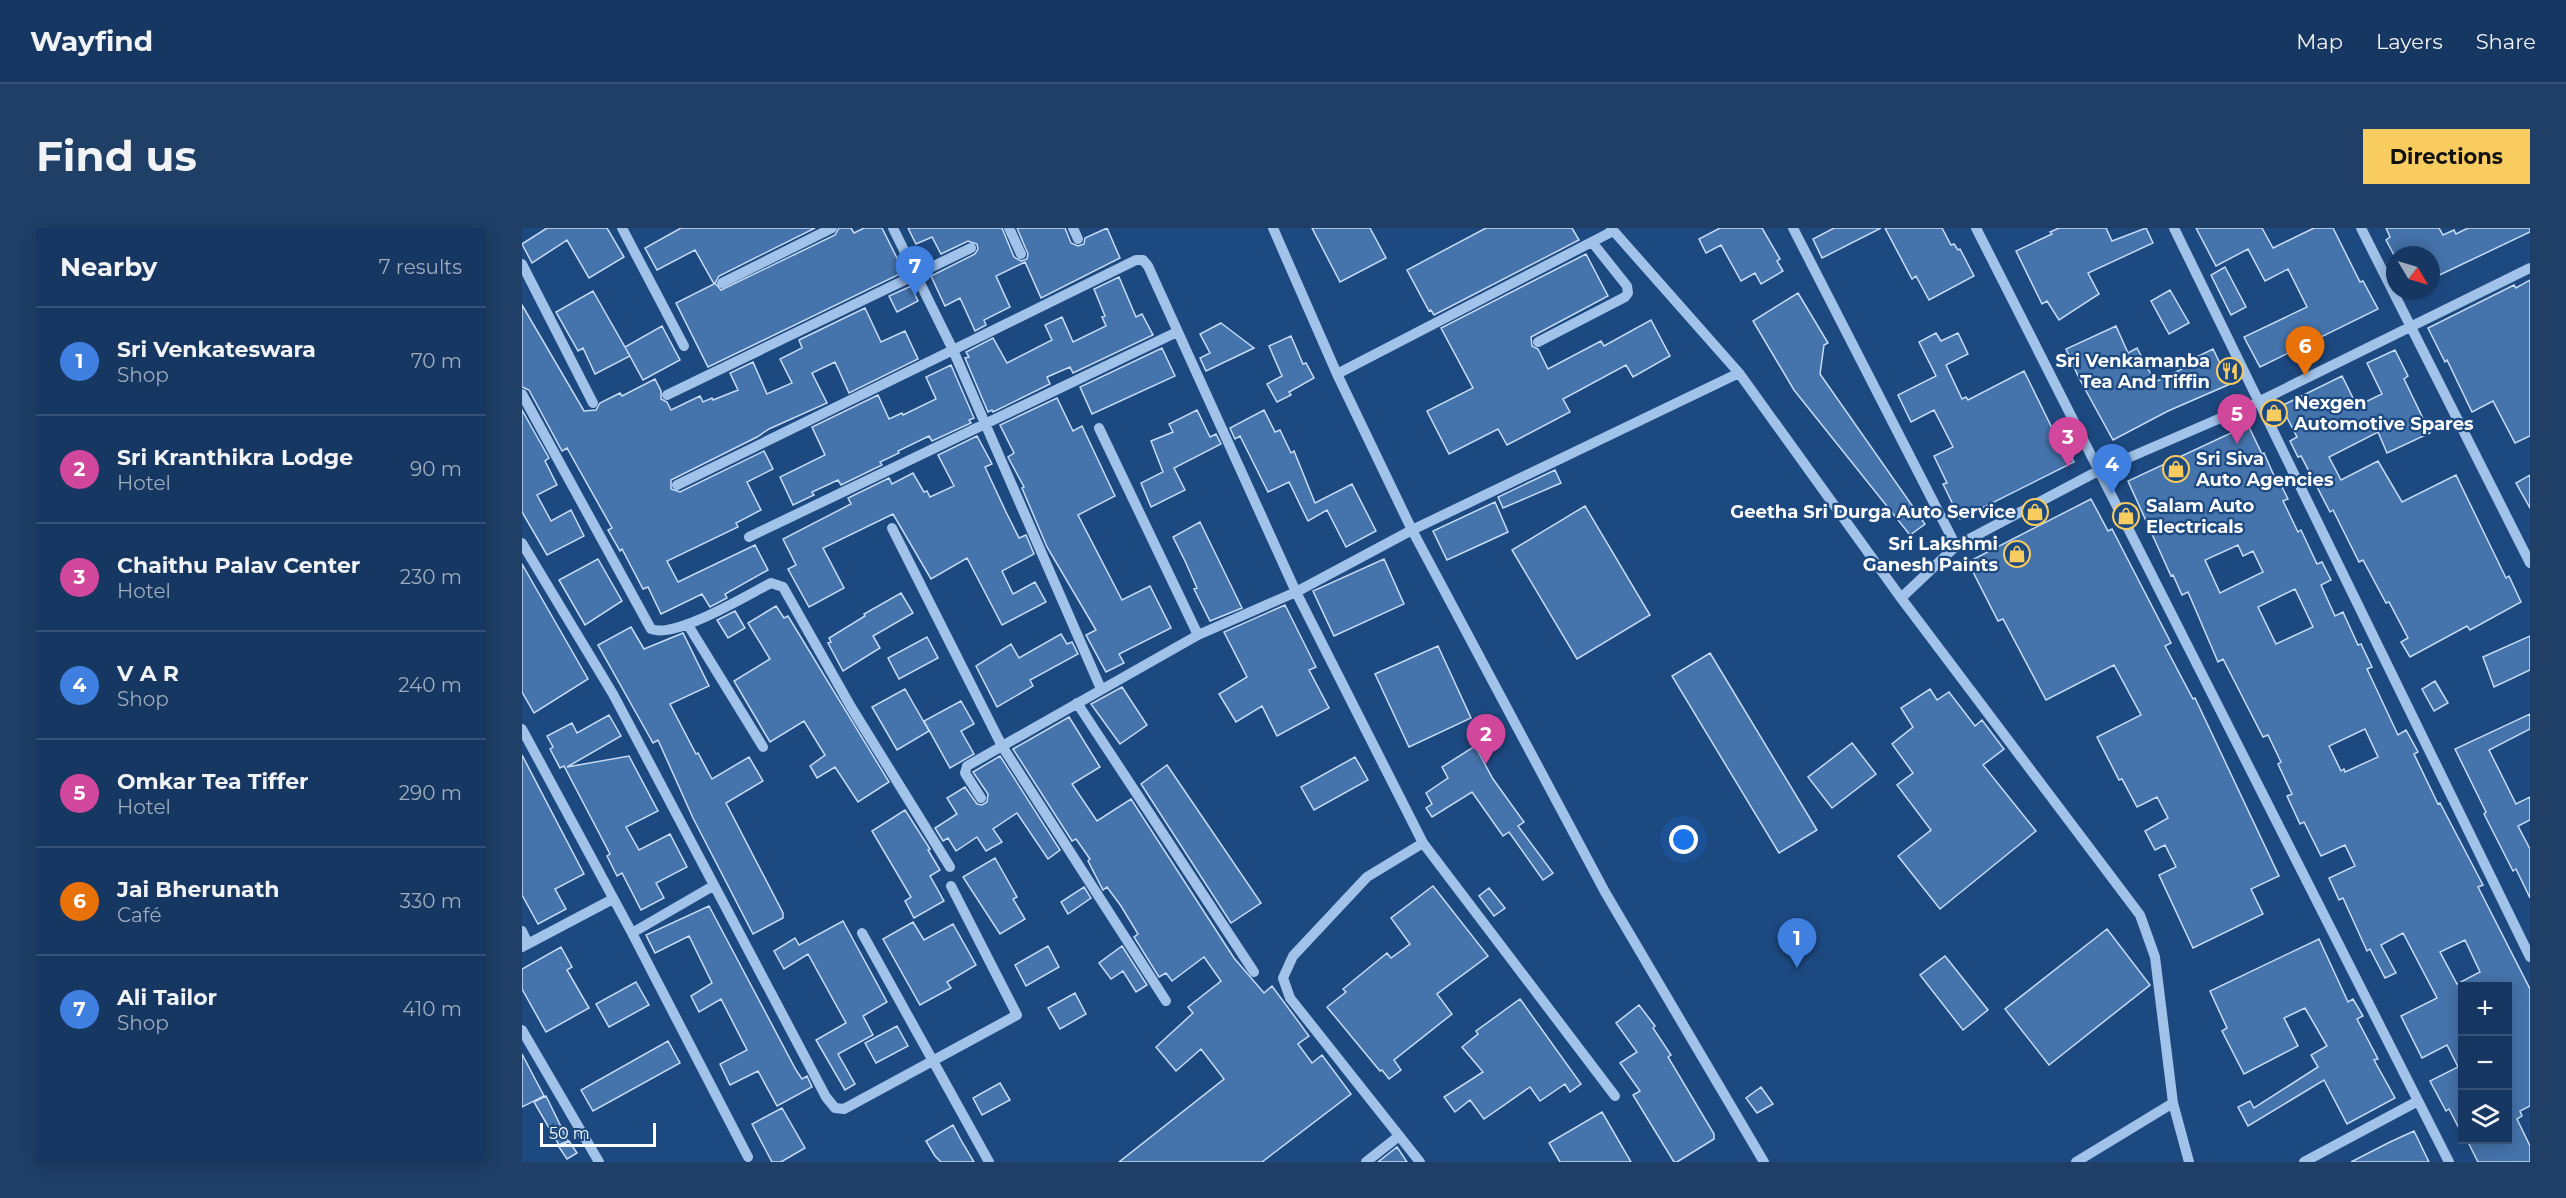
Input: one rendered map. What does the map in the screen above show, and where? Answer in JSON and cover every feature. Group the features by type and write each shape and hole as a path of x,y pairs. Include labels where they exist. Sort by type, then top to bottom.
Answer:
{"street":[{"path":"622,228 684,346"},
{"path":"722,283 832,228"},
{"path":"893,228 986,423 1101,689"},
{"path":"1009,228 1021,254"},
{"path":"1073,228 1078,239"},
{"path":"1273,228 1337,374 1412,530 1605,892 1764,1162"},
{"path":"1793,228 1956,546"},
{"path":"1976,228 2449,1162"},
{"path":"2174,228 2530,957"},
{"path":"2361,228 2530,563"},
{"path":"1337,374 1592,242 1612,229 1739,373 1901,598 2140,915 2156,957 2173,1103 2189,1162"},
{"path":"1538,342 1625,297 1628,293 1627,286 1592,242"},
{"path":"667,395 971,248"},
{"path":"677,485 1136,260 1143,260 1148,266 1296,592 1423,843 1615,1096"},
{"path":"522,264 593,403"},
{"path":"1901,598 1956,546 2098,471 2260,401 2530,268"},
{"path":"749,537 1177,332"},
{"path":"981,798 964,770 1101,689 1198,635 1296,592 1412,530 1739,373"},
{"path":"522,394 651,629 660,631 688,625 771,583 783,587 851,707 950,867"},
{"path":"1099,428 1198,635"},
{"path":"892,528 1002,746 1166,1001"},
{"path":"522,543 613,694 826,1097 835,1108 844,1109 1017,1015 951,886"},
{"path":"688,625 763,747"},
{"path":"1077,703 1254,972"},
{"path":"522,729 632,933 748,1157"},
{"path":"1420,1162 1290,998 1283,978 1293,956 1367,877 1423,843"},
{"path":"632,933 713,886"},
{"path":"522,931 525,945 614,899"},
{"path":"862,933 935,1061 988,1162"},
{"path":"522,1030 598,1162"},
{"path":"2304,1162 2418,1101"},
{"path":"2076,1162 2173,1103"},
{"path":"1366,1162 1399,1136"}],"building":[{"path":"547,228 607,228 624,257 589,278 567,240 532,263 522,244"},
{"path":"681,228 815,228 719,276 715,283 721,290 835,235 839,228 851,228 854,233 864,228 882,228 904,272 708,367 676,303 714,284 695,250 657,270 645,248"},
{"path":"908,228 1002,228 1014,257 1021,261 1027,259 1028,254 1017,228 1065,228 1071,243 1078,246 1084,244 1085,238 1107,228 1120,258 1041,298 1025,262 996,276 1010,307 984,320 986,325 975,331 960,298 945,306 931,276 975,254 978,249 977,244 968,241 941,254 932,237 916,244"},
{"path":"1312,228 1370,228 1386,258 1340,282"},
{"path":"1486,228 1572,228 1579,240 1434,315 1431,310 1429,311 1407,270"},
{"path":"1720,228 1762,228 1780,259 1777,261 1783,271 1761,284 1755,273 1741,281 1721,245 1706,253 1699,239"},
{"path":"1834,228 1881,228 1822,258 1813,239"},
{"path":"1885,228 1942,228 1951,245 1954,244 1958,250 1960,249 1974,276 1929,300 1916,276 1912,279"},
{"path":"2059,228 2106,228 2112,241 2146,228 2153,243 2088,273 2099,294 2059,320 2047,301 2042,304 2016,251 2052,234 2050,232"},
{"path":"2196,228 2262,228 2273,248 2314,228 2333,228 2360,282 2363,281 2378,309 2260,367 2244,337 2307,307 2288,269 2265,281 2248,249 2216,266"},
{"path":"2386,228 2439,228 2443,235 2454,230 2456,234 2468,228 2530,228 2530,232 2440,275 2440,246 2389,246 2386,240 2390,237"},
{"path":"1586,254 1608,296 1531,337 1532,346 1538,349 1548,369 1601,341 1604,346 1651,320 1670,356 1633,377 1626,365 1563,399 1570,412 1507,445 1498,429 1449,454 1427,411 1473,388 1441,328"},
{"path":"2225,267 2246,307 2231,315 2211,275"},
{"path":"1119,277 1136,317 1142,314 1153,335 1073,373 1070,367 1047,377 1050,384 993,412 992,410 988,412 965,358 969,357 966,352 993,338 1007,363 1052,340 1045,325 1062,317 1073,342 1106,326 1102,317 1105,316 1094,289"},
{"path":"2530,280 2530,436 2515,443 2493,401 2472,412 2447,360 2445,362 2428,328 2514,285 2516,288"},
{"path":"911,286 918,301 897,312 889,296"},
{"path":"2170,290 2189,323 2169,334 2151,301"},
{"path":"593,291 630,356 595,374 583,348 578,351 556,312"},
{"path":"1798,293 1828,343 1824,345 1820,374 1925,524 1910,535 1794,390 1753,321"},
{"path":"522,305 584,411 596,410 600,403 620,393 622,396 655,379 661,391 661,399 667,402 671,410 700,396 703,402 712,398 713,400 738,390 730,373 753,362 767,394 792,383 780,359 802,348 799,340 865,308 881,342 905,331 918,359 849,393 835,362 812,373 827,403 769,429 671,480 671,489 680,492 764,451 773,469 747,482 761,510 736,523 738,527 667,561 678,582 755,545 768,570 725,594 727,598 710,607 702,594 661,614 648,587 643,589 622,549 620,551 608,530 612,528 567,448 562,451 529,390 522,387"},
{"path":"1221,323 1254,348 1206,371 1200,358 1210,353 1200,334"},
{"path":"662,326 680,360 643,380 625,347"},
{"path":"2116,326 2128,353 2137,348 2155,382 2182,369 2180,365 2213,349 2230,384 2168,411 2113,440 2066,349"},
{"path":"1936,333 1941,341 1958,333 1968,354 1946,365 1962,399 1966,397 1968,400 2024,371 2053,430 2056,428 2074,462 1960,519 1943,484 1947,483 1934,456 1953,447 1934,410 1911,422 1898,395 1936,376 1919,342"},
{"path":"1291,336 1303,364 1306,363 1314,378 1289,392 1291,395 1277,402 1267,384 1282,376 1269,346"},
{"path":"1162,348 1175,376 1092,414 1080,387"},
{"path":"2395,350 2408,376 2404,379 2430,433 2387,453 2378,432 2329,457 2341,480 2378,461 2402,502 2456,475 2506,578 2509,576 2521,602 2470,630 2467,626 2410,657 2401,642 2408,638 2389,602 2386,603 2363,560 2359,562 2333,510 2330,512 2301,456 2298,457 2290,441 2297,437 2281,406 2342,376 2357,406 2382,394 2367,363"},
{"path":"951,365 974,418 969,420 971,423 932,441 929,436 880,462 882,465 841,485 838,480 812,492 814,495 793,505 780,477 825,455 812,427 878,395 889,419 902,413 903,415 936,399 926,377"},
{"path":"1057,398 1073,431 1082,426 1115,496 1078,515 1122,600 1150,586 1171,628 1119,654 1124,663 1106,672 1086,635 1096,630 1047,547 1022,488 1024,487 1008,457 1014,453 1000,425"},
{"path":"522,410 549,458 545,461 557,485 537,495 551,521 571,510 584,536 547,555 522,512"},
{"path":"1197,410 1210,437 1216,434 1221,444 1174,468 1185,490 1151,507 1141,483 1163,472 1151,441 1173,432 1169,424"},
{"path":"1264,410 1275,432 1280,430 1291,453 1294,451 1315,503 1352,484 1376,531 1346,547 1327,510 1308,521 1289,482 1268,492 1240,436 1235,439 1230,428"},
{"path":"2248,425 2288,499 2283,501 2298,532 2301,530 2317,564 2322,562 2331,580 2321,585 2335,616 2343,612 2358,645 2361,644 2372,667 2367,669 2398,735 2406,730 2418,752 2414,754 2438,804 2440,803 2483,885 2478,887 2530,989 2530,1106 2520,1111 2522,1116 2517,1119 2530,1146 2530,1162 2478,1162 2469,1144 2512,1144 2512,982 2461,982 2480,972 2465,940 2440,952 2458,983 2458,1067 2447,1045 2422,1058 2401,1016 2437,998 2403,933 2381,945 2396,973 2385,978 2370,949 2367,951 2343,898 2339,900 2329,878 2355,866 2345,845 2321,856 2304,822 2300,824 2287,796 2292,794 2278,764 2281,762 2268,735 2263,737 2223,659 2218,662 2188,592 2182,595 2173,575 2171,576 2128,481","holes":["2238,545 2243,556 2253,551 2263,572 2220,593 2205,560","2295,589 2313,627 2276,644 2258,607","2365,729 2378,757 2345,772 2344,769 2341,771 2329,746"]},
{"path":"977,436 992,464 985,467 1006,512 1019,538 1026,535 1034,554 1002,571 1013,594 1035,582 1046,602 1002,625 967,558 931,579 893,514 823,548 844,588 809,607 788,569 796,565 783,539 851,504 848,498 889,478 892,484 913,473 924,492 927,491 930,497 954,486 938,455"},
{"path":"1555,470 1561,483 1503,508 1498,497"},
{"path":"2530,475 2530,508 2516,483"},
{"path":"2091,499 2108,531 2112,529 2171,643 2165,646 2193,699 2195,698 2279,876 2251,889 2263,914 2193,948 2159,875 2176,867 2165,845 2155,850 2145,831 2168,818 2157,797 2137,807 2122,779 2119,780 2097,737 2141,715 2114,665 2046,700 2003,619 1998,621 1968,562"},
{"path":"1495,502 1508,532 1447,560 1433,531"},
{"path":"1585,506 1650,615 1577,659 1512,550"},
{"path":"1200,522 1242,608 1210,621 1173,537"},
{"path":"598,559 622,601 585,625 559,580"},
{"path":"1384,559 1404,604 1334,636 1313,591"},
{"path":"522,564 588,679 534,713 522,692"},
{"path":"901,593 913,613 873,636 880,648 843,671 828,643 831,642 829,638 865,616 864,614"},
{"path":"1285,605 1316,667 1309,670 1329,708 1277,736 1262,706 1236,722 1219,694 1247,677 1224,632"},
{"path":"776,606 784,618 788,616 889,782 858,802 835,767 817,778 810,766 825,755 804,721 770,742 734,681 770,659 748,623"},
{"path":"735,611 745,628 728,638 717,620"},
{"path":"631,627 644,649 683,633 709,686 670,704 712,779 749,757 763,781 726,803 783,913 783,918 753,934 693,818 658,740 653,743 598,645"},
{"path":"1061,634 1067,644 1072,642 1078,654 1030,680 1033,686 997,707 976,666 1011,644 1019,658"},
{"path":"2530,636 2530,670 2494,687 2483,657"},
{"path":"927,637 938,658 899,679 888,658"},
{"path":"1438,646 1471,718 1409,747 1375,674"},
{"path":"1710,653 1817,830 1779,853 1672,676"},
{"path":"2435,681 2448,703 2434,711 2422,689"},
{"path":"1122,687 1147,725 1120,744 1091,704"},
{"path":"905,689 929,731 897,750 872,707"},
{"path":"1930,689 1937,700 1949,692 1975,726 1982,720 2004,749 1983,765 2036,831 1940,909 1898,856 1931,830 1897,785 1913,773 1892,744 1913,727 1901,708"},
{"path":"961,701 974,724 961,731 974,754 950,768 924,721"},
{"path":"2530,714 2530,729 2489,750 2516,804 2530,797 2530,820 2518,826 2530,849 2530,898 2516,869 2513,871 2484,814 2486,812 2455,749"},
{"path":"609,715 621,736 567,767 629,756 658,811 626,827 639,850 670,834 687,867 656,883 664,898 641,910 622,873 617,876 607,856 610,854 564,766 560,768 550,749 553,747 547,736 572,723 577,733"},
{"path":"1069,717 1100,767 1072,784 1097,821 1131,799 1234,958 1264,993 1272,986 1309,1036 1298,1044 1312,1063 1322,1055 1351,1094 1262,1162 1119,1162 1224,1079 1201,1049 1176,1071 1156,1047 1193,1013 1188,1007 1221,981 1204,957 1172,981 1166,973 1159,977 1134,937 1138,934 1121,906 1107,887 1103,890 1088,861 1090,859 1076,839 1072,841 1013,749"},
{"path":"1852,743 1876,774 1832,808 1808,777"},
{"path":"1475,746 1493,779 1524,822 1518,826 1553,873 1543,880 1509,832 1503,836 1472,792 1432,817 1426,808 1432,804 1426,793 1448,778 1442,767"},
{"path":"522,755 584,874 555,889 566,909 538,924 522,895"},
{"path":"1000,756 1060,850 1048,859 1017,813 993,829 1002,842 986,851 977,837 956,851 948,838 943,841 935,828 957,814 947,798 965,787 977,804 982,805 987,802 988,794 973,772"},
{"path":"1355,757 1368,780 1314,810 1301,787"},
{"path":"1167,765 1261,903 1231,923 1141,784"},
{"path":"905,810 930,849 928,850 940,870 930,876 944,901 914,918 905,901 911,897 872,831"},
{"path":"995,858 1017,897 1013,899 1025,919 1000,934 963,877"},
{"path":"1433,886 1488,956 1437,994 1452,1014 1394,1060 1401,1070 1389,1079 1327,1007 1346,992 1343,989 1387,953 1391,958 1410,944 1391,918"},
{"path":"1084,887 1091,898 1068,914 1061,902"},
{"path":"1489,888 1505,908 1494,916 1479,896"},
{"path":"709,906 796,1070 802,1079 807,1076 812,1087 777,1106 758,1071 730,1085 720,1064 747,1050 721,999 699,1012 691,996 712,983 689,936 655,953 646,935"},
{"path":"843,921 887,1002 863,1016 873,1035 838,1054 855,1084 845,1090 816,1040 846,1023 808,954 784,969 774,951 795,938 799,945"},
{"path":"913,922 924,940 953,924 976,965 947,982 951,988 920,1005 883,939"},
{"path":"2107,929 2150,985 2049,1065 2005,1009"},
{"path":"2319,939 2348,1002 2353,999 2363,1016 2357,1019 2378,1059 2374,1060 2395,1098 2347,1124 2324,1080 2248,1126 2238,1107 2250,1101 2254,1108 2318,1067 2311,1055 2327,1046 2305,1008 2284,1018 2298,1046 2244,1074 2222,1031 2227,1028 2210,991"},
{"path":"1048,946 1059,967 1026,986 1015,965"},
{"path":"1122,946 1147,985 1136,992 1123,971 1111,979 1099,963"},
{"path":"561,947 572,967 567,970 589,1008 546,1032 522,989 522,969"},
{"path":"1945,956 1988,1010 1963,1030 1920,975"},
{"path":"636,982 649,1005 609,1027 596,1004"},
{"path":"1075,993 1086,1014 1060,1029 1048,1008"},
{"path":"1520,999 1581,1084 1570,1092 1565,1084 1540,1101 1530,1087 1484,1119 1470,1100 1455,1112 1444,1097 1483,1072 1462,1047 1478,1034 1476,1031"},
{"path":"1639,1005 1655,1026 1653,1028 1671,1055 1668,1057 1714,1134 1714,1139 1677,1162 1674,1162 1633,1095 1640,1091 1620,1063 1637,1052 1616,1023"},
{"path":"897,1026 908,1046 876,1063 865,1043"},
{"path":"668,1041 680,1063 593,1111 581,1090"},
{"path":"522,1054 544,1096 522,1107"},
{"path":"2458,1067 2458,1126 2449,1109 2446,1111 2430,1081"},
{"path":"1000,1083 1010,1100 982,1115 973,1098"},
{"path":"1761,1087 1773,1104 1757,1113 1746,1098"},
{"path":"546,1096 568,1141 559,1145 534,1102"},
{"path":"782,1108 805,1148 781,1162 772,1162 752,1124"},
{"path":"1602,1112 1631,1162 1560,1162 1549,1143"},
{"path":"953,1125 974,1162 941,1162 926,1141"},
{"path":"2414,1131 2429,1162 2351,1162 2390,1142"},
{"path":"569,1141 577,1153 567,1159 559,1147"},
{"path":"1397,1147 1407,1162 1378,1162"}],"place":[{"name":"Ali Tailor","path":"915,296"},
{"name":"Sri Venkamanba Tea And Tiffin","path":"2230,371"},
{"name":"Jai Bherunath","path":"2305,376"},
{"name":"Nexgen Automotive Spares","path":"2274,413"},
{"name":"Omkar Tea Tiffer","path":"2237,444"},
{"name":"Chaithu Palav Center","path":"2068,467"},
{"name":"Sri Siva Auto Agencies","path":"2176,469"},
{"name":"V A R","path":"2112,494"},
{"name":"Geetha Sri Durga Auto Service","path":"2035,512"},
{"name":"Salam Auto Electricals","path":"2126,516"},
{"name":"Sri Lakshmi Ganesh Paints","path":"2017,554"},
{"name":"Sri Kranthikra Lodge","path":"1486,764"},
{"name":"Sri Venkateswara","path":"1797,968"}]}
